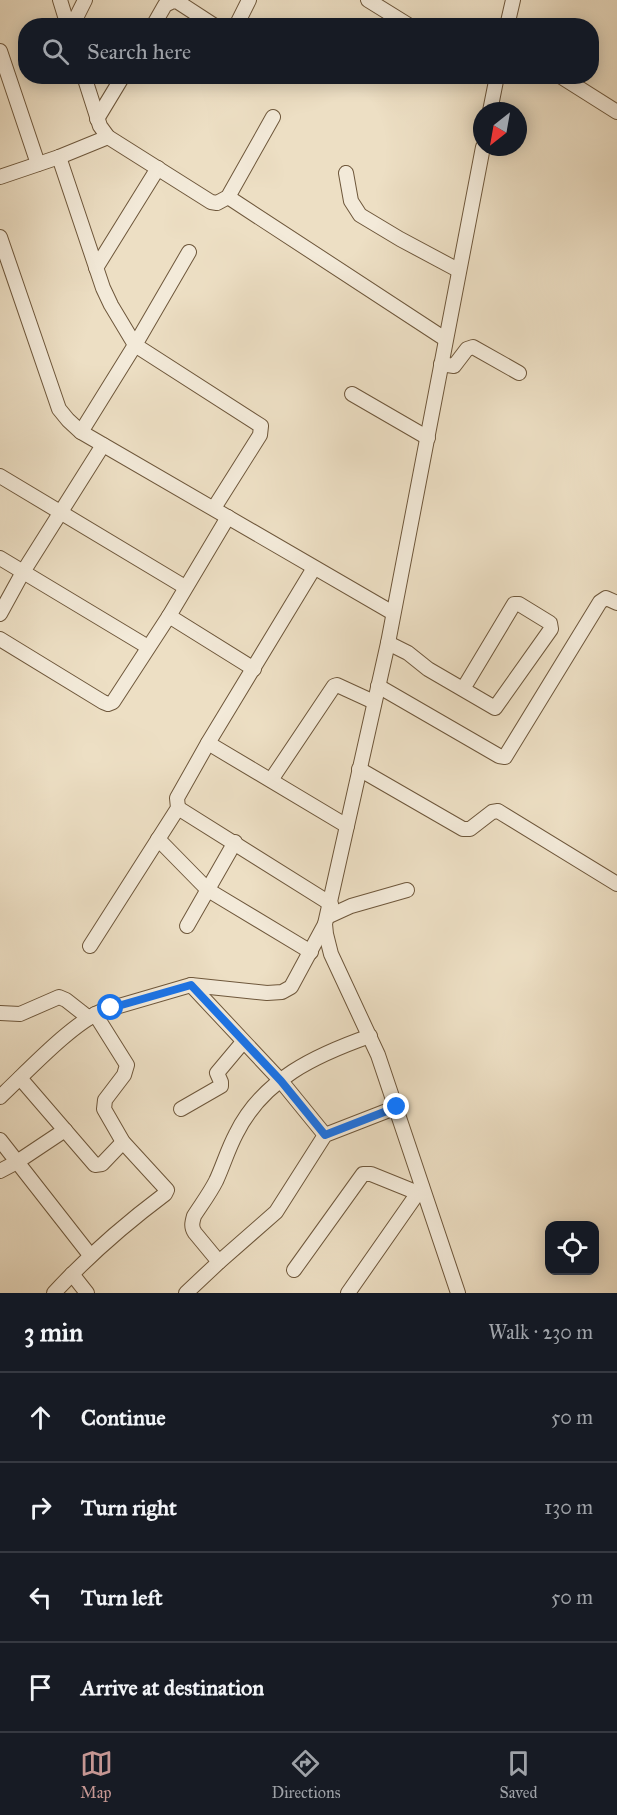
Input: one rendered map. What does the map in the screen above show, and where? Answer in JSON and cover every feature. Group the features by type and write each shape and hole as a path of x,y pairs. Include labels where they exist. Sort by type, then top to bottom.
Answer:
{"street":[{"path":"60,0 67,18"},
{"path":"74,18 84,0"},
{"path":"240,18 249,0"},
{"path":"368,0 397,18"},
{"path":"509,18 513,0"},
{"path":"158,18 165,5 173,1 203,18"},
{"path":"0,51 38,164"},
{"path":"87,84 98,119 108,136 211,202 217,203 228,197 273,117"},
{"path":"98,119 118,84"},
{"path":"492,102 495,84"},
{"path":"573,84 617,112"},
{"path":"0,177 59,157 108,136"},
{"path":"458,1293 420,1190 397,1107 370,1036 331,954 326,934 359,769 388,643 481,156"},
{"path":"59,157 96,268 111,305 135,345 261,426 260,435 214,508"},
{"path":"96,268 158,168"},
{"path":"346,173 351,201 360,215 458,270"},
{"path":"228,197 445,339"},
{"path":"0,237 4,265 59,409 68,420 81,432 393,613"},
{"path":"81,432 189,252"},
{"path":"441,364 454,366 467,349 473,347 519,373"},
{"path":"352,394 428,438"},
{"path":"0,614 23,572 103,445"},
{"path":"0,476 185,587"},
{"path":"0,639 108,704 114,700 169,616 228,517"},
{"path":"0,558 148,647"},
{"path":"90,946 178,808 177,798 208,743 314,568"},
{"path":"378,686 499,756 505,757 600,602 606,598 617,603"},
{"path":"388,643 411,655 428,669 463,688 492,708 496,708 551,629 550,622 519,604 514,604 463,688"},
{"path":"169,616 254,669"},
{"path":"272,780 334,686 374,702"},
{"path":"208,743 347,826"},
{"path":"359,769 463,829 470,829 492,812 498,811 617,884"},
{"path":"178,808 235,842 328,915"},
{"path":"158,839 208,890 311,952"},
{"path":"187,926 235,842"},
{"path":"0,1097 92,1016 191,985 267,993 282,992 291,987 328,915 407,890"},
{"path":"191,985 281,1081 325,1135"},
{"path":"0,1013 20,1014 59,997 92,1016 127,1065 124,1075 104,1104 104,1109 123,1142 165,1186 166,1192 134,1216 90,1255 54,1293"},
{"path":"219,1262 192,1228 194,1216 216,1180 241,1124 261,1099 281,1081 314,1058 370,1036"},
{"path":"181,1109 221,1086 217,1073 243,1042"},
{"path":"20,1078 97,1165 102,1164 123,1142"},
{"path":"186,1293 276,1212 325,1135 397,1107"},
{"path":"0,1171 65,1130"},
{"path":"0,1140 90,1255"},
{"path":"294,1270 363,1174 371,1174 420,1190"},
{"path":"348,1293 420,1190"},
{"path":"72,1274 87,1293"}],"route":[{"path":"111,1008 191,985 281,1081 325,1135 397,1107"}]}
